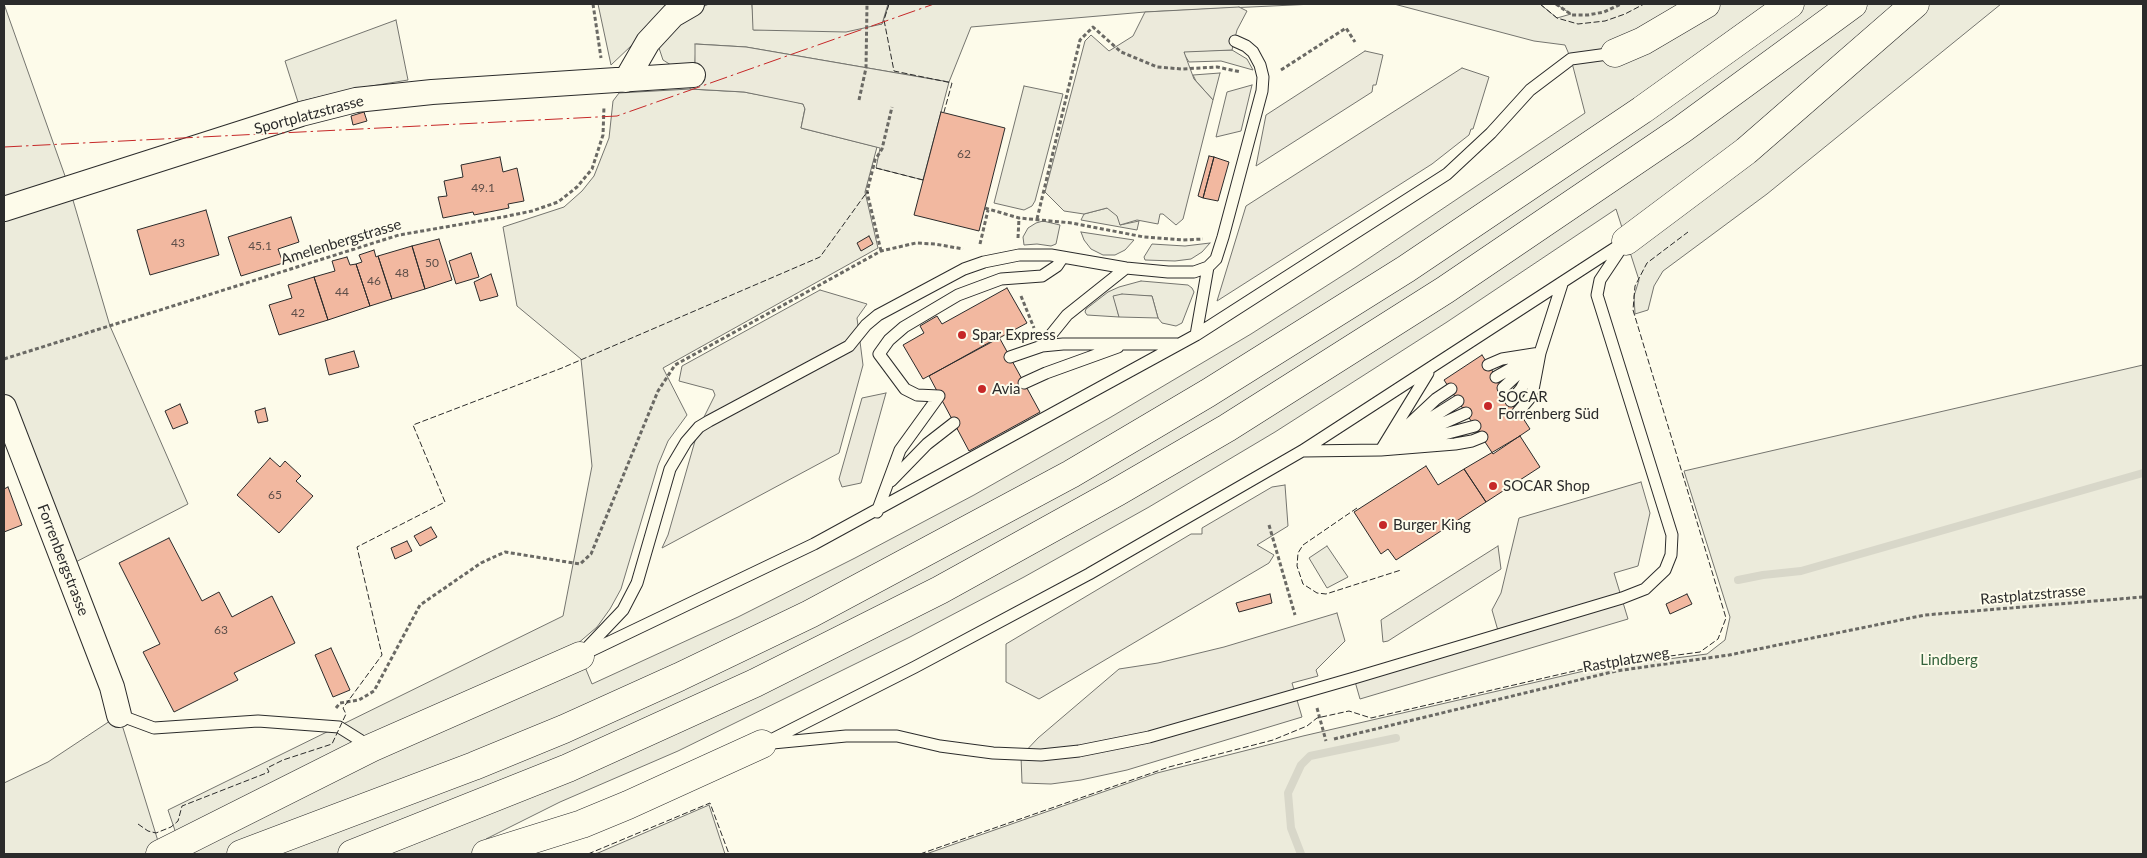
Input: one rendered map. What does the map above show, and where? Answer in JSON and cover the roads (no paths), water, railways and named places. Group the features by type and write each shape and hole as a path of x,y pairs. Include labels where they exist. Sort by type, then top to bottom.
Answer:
{"highway":[{"path":"1615,53 1643,41 1706,4"},
{"path":"241,854 474,766 564,729 680,677 818,610 1045,488 1208,393 1406,270 1642,110 1790,4"},
{"path":"352,854 568,768 755,683 940,590 1117,492 1227,428 1445,290 1681,130 1853,4"},
{"path":"1626,241 1746,151 1915,4"},
{"path":"160,854 371,748 580,656"},
{"path":"486,854 582,824 762,744"}],"street":[{"path":"615,81 673,15 692,4"},
{"name":"Sportplatzstrasse","path":"4,209 301,114 356,100 432,92 693,75"},
{"name":"Forrenbergstrasse","path":"4,407 112,687 118,715"}],"lane":[{"path":"580,656 623,610 634,590 670,469 677,454 699,427 849,346 866,325 878,315 946,277 984,262 1019,255 1037,254 1126,268 1168,272 1194,272 1208,267 1216,259 1223,237 1260,101 1263,77 1260,64 1253,52 1235,41"},
{"path":"580,656 877,512 1196,335 1446,174 1491,133 1530,90 1571,59 1615,53"},
{"path":"762,744 916,667 1089,574 1302,451 1430,370 1626,241"},
{"path":"762,744 846,736 897,736 976,752 1021,756 1061,754 1149,737 1622,598 1645,588 1665,570 1672,547 1670,526 1597,296 1600,280 1626,241"},
{"path":"877,512 900,450 939,396 924,396 905,389 879,354 894,334 965,292 1001,279 1042,276 1057,266 1063,257"},
{"path":"1196,335 1208,267"},
{"path":"1042,346 1067,315 1126,268"},
{"path":"1518,412 1529,400 1533,390 1540,352 1562,284"},
{"path":"1010,357 1042,346 1063,344 1179,344"},
{"path":"1024,383 1126,344"},
{"path":"1488,365 1502,359 1540,352"},
{"path":"1496,377 1540,352"},
{"path":"1503,388 1540,352"},
{"path":"1511,400 1521,389 1540,352"},
{"path":"1381,450 1430,370"},
{"path":"1381,450 1436,399 1450,389"},
{"path":"1381,450 1458,401"},
{"path":"1381,450 1466,413"},
{"path":"888,484 927,444 954,423"},
{"path":"1381,450 1475,426"},
{"path":"1302,451 1381,450 1455,444 1482,437"},
{"path":"118,715 154,728 258,721 339,727 371,748"}],"waterway":[{"path":"1738,580 1801,571 2143,473"},
{"path":"1301,854 1291,828 1288,793 1301,765 1310,756 1396,738"}],"place":[{"name":"Spar Express","path":"962,335"},
{"name":"Avia","path":"982,389"},
{"name":"SOCAR Forrenberg Süd","path":"1488,406"},
{"name":"SOCAR Shop","path":"1493,486"},
{"name":"Burger King","path":"1383,525"}],"park label":[{"name":"Lindberg","path":"1949,660"}]}
